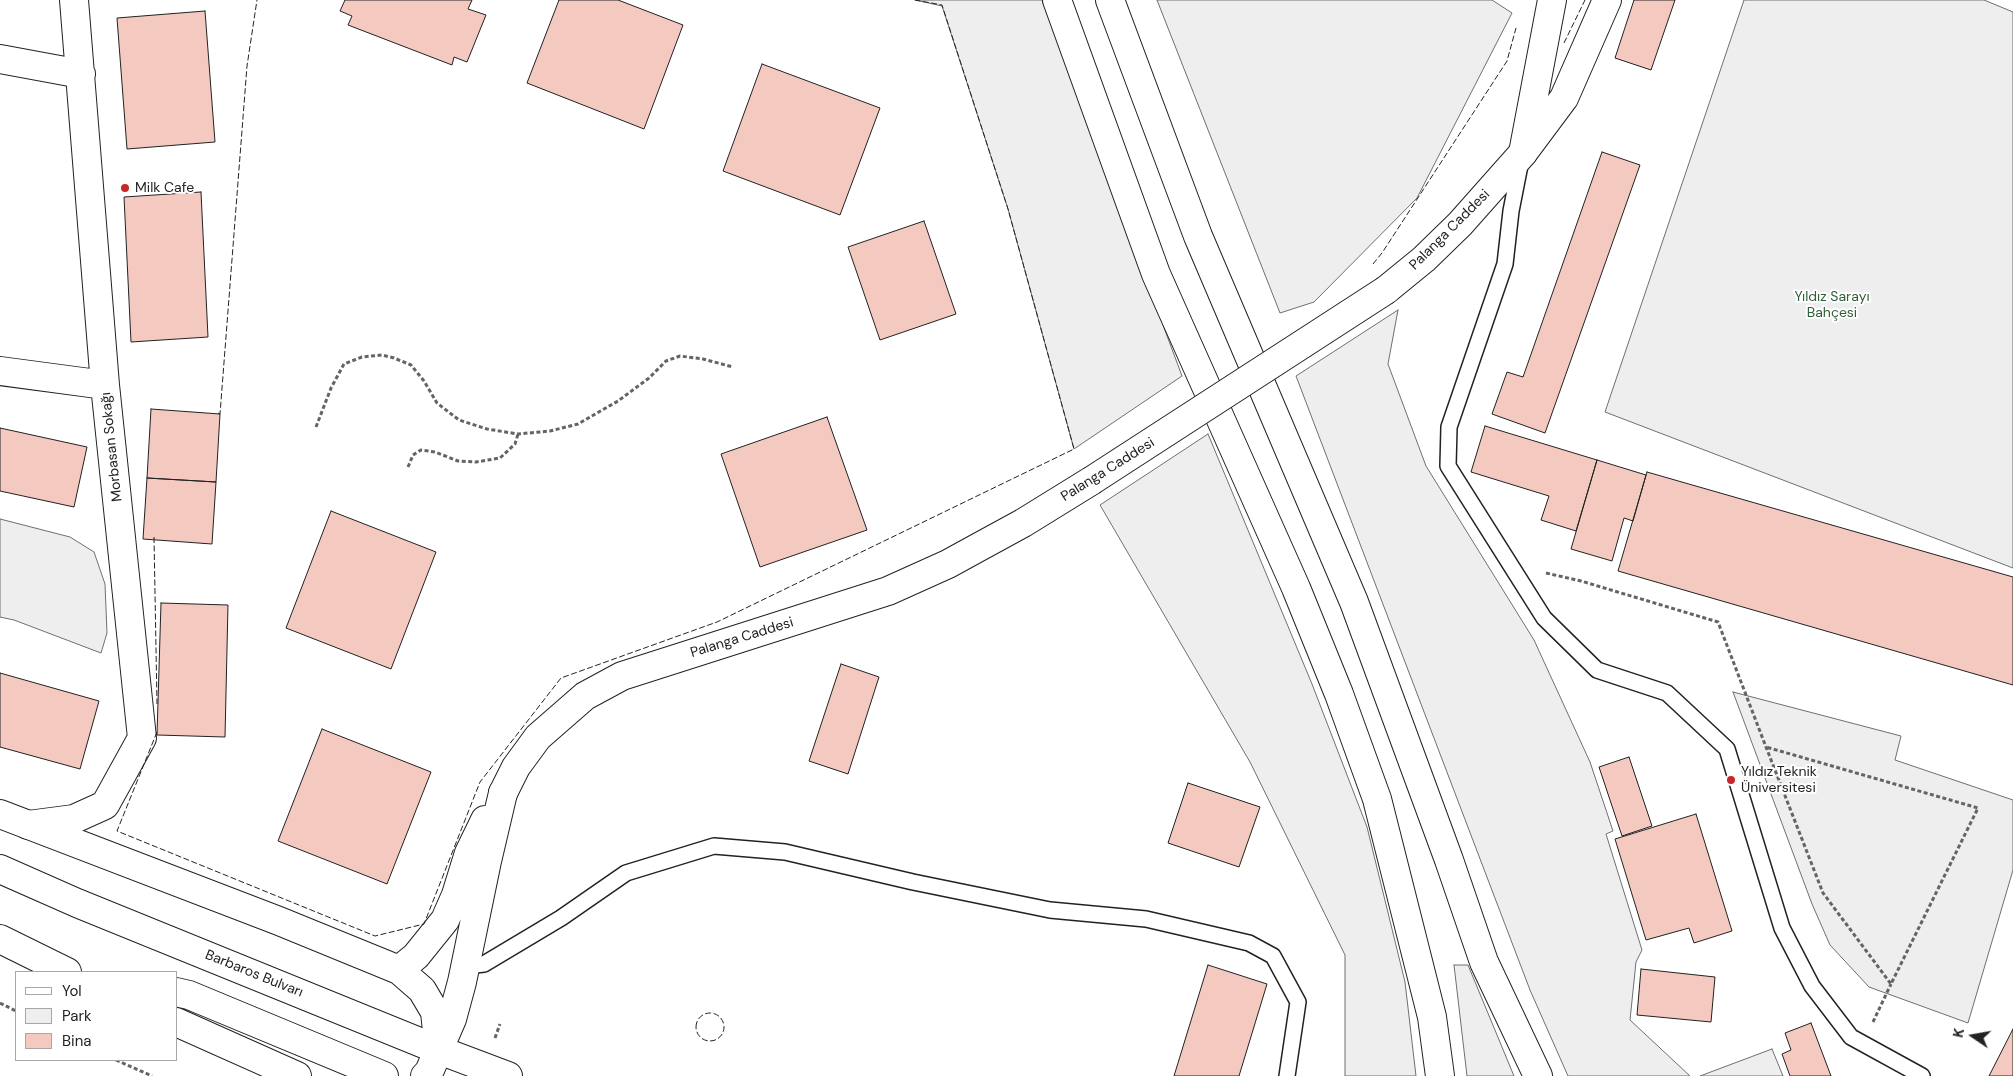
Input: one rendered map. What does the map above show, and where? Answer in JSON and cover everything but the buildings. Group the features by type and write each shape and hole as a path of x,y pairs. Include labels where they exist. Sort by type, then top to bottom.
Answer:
{"main road":[{"name":"Morbasan Sokağı","path":"28,825 74,819 105,805 142,738 105,385 74,0"},
{"path":"1056,0 1156,274 1296,588 1339,694 1376,799 1432,1017 1440,1076"},
{"path":"1110,0 1198,236 1354,602 1449,860 1484,962 1538,1076"},
{"path":"1523,153 1552,0"},
{"name":"Palanga Caddesi","path":"503,793 516,768 538,737 585,696 622,676 888,590 948,564 1023,523 1091,481 1386,290 1430,254 1460,224 1523,153 1564,98 1607,0"},
{"path":"0,58 81,74"},
{"path":"0,371 105,385"},
{"path":"399,970 416,956 445,920 480,827 503,793"},
{"path":"425,1076 429,1072 452,1019 466,966 503,793"},
{"path":"0,814 279,921 399,970 422,990 435,1012 438,1050"},
{"name":"Barbaros Bulvarı","path":"0,869 77,903 438,1050 508,1076"},
{"path":"0,940 65,971"},
{"path":"178,993 384,1076"},
{"path":"178,1023 297,1076"}],"lane":[{"path":"1523,153 1511,211 1505,264 1449,428 1448,466 1544,618 1597,670 1667,693 1727,749 1782,928 1812,986 1851,1038 1922,1076"},
{"path":"466,966 484,964 561,918 626,873 714,846 785,852 912,882 1050,910 1146,919 1249,943 1273,956 1298,1002 1287,1076"}],"path":[{"path":"316,427 331,388 344,364 362,357 382,354 411,365 424,381 437,403 459,420 486,429 518,434 550,431 578,424 618,401 649,378 666,361 680,356 703,359 733,367"},
{"path":"408,466 413,455 421,450 435,452 458,461 476,462 500,458 514,444 518,434"},
{"path":"1511,566 1581,581 1718,622 1823,893 1891,984"},
{"path":"1766,747 1978,808 1863,1044"},
{"path":"0,1004 15,1011"},
{"path":"494,1041 500,1024"},
{"path":"118,1061 152,1076"}],"green space":[{"path":"915,0 1042,0 1182,376 1074,449 1008,209 942,6"},
{"path":"1157,0 1492,0 1512,13 1417,198 1314,302 1280,313"},
{"name":"Yıldız Sarayı Bahçesi","path":"1744,0 1984,0 2013,12 2013,568 1605,412"},
{"path":"1398,310 1388,364 1426,466 1534,640 1590,762 1613,831 1606,834 1642,950 1636,962 1630,1020 1690,1076 1568,1076 1530,990 1296,376"},
{"path":"1208,434 1312,684 1367,827 1405,982 1416,1076 1345,1076 1345,955 1250,762 1100,505"},
{"path":"0,519 70,537 94,552 105,584 107,633 101,653 14,620 0,617"},
{"path":"1733,692 1901,736 1895,760 2013,800 2013,870 1968,1023 1869,987 1830,945 1812,904"},
{"path":"1454,965 1468,965 1514,1076 1467,1076"},
{"path":"1772,1049 1783,1076 1700,1076"}],"fence":[{"path":"218,413 220,414 247,66 257,0"},
{"path":"157,732 117,831 375,936 424,924 480,782 561,678 717,622 1074,449 1008,209 942,5 915,0"},
{"path":"1564,43 1585,0"},
{"path":"1373,264 1507,61 1516,28"},
{"path":"154,537 157,704"},
{"path":"710,1013 720,1017 724,1027 720,1037 710,1041 700,1037 696,1027 700,1017 710,1013"}],"place":[{"name":"Milk Cafe","path":"125,188"},
{"name":"Yıldız Teknik Üniversitesi","path":"1731,780"}]}
